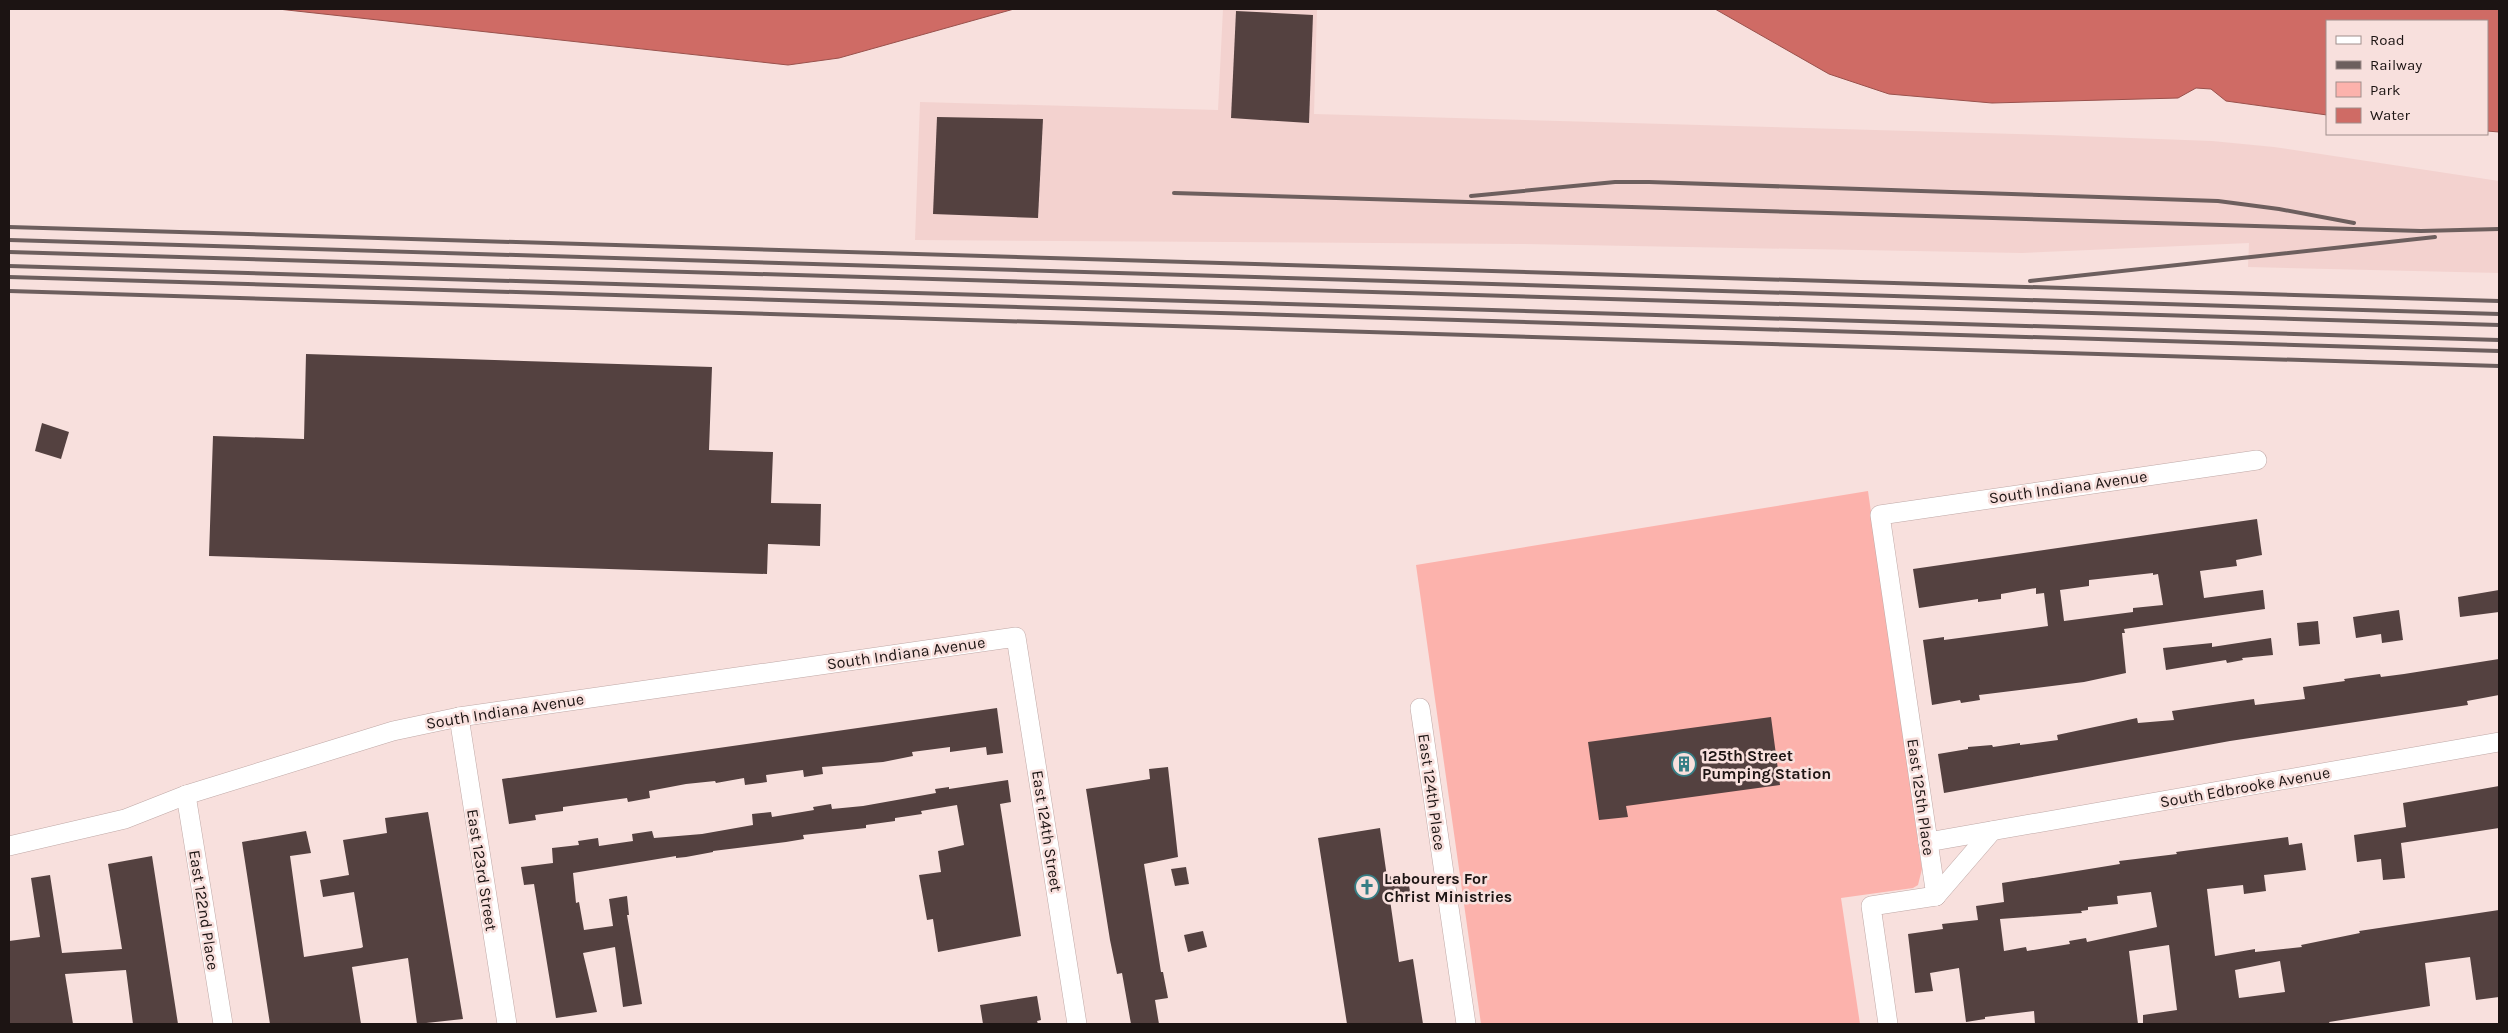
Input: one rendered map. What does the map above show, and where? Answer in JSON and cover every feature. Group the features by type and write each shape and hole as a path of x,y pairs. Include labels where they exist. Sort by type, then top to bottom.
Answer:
{"street":[{"name":"South Indiana Avenue","path":"1880,515 2257,460"},
{"name":"East 125th Place","path":"1880,515 1936,896"},
{"name":"South Indiana Avenue","path":"9,846 125,819 186,795 394,731 459,716 1016,637"},
{"name":"East 124th Street","path":"1016,637 1077,1024"},
{"name":"East 124th Place","path":"1420,708 1466,1024"},
{"name":"East 123rd Street","path":"459,716 507,1024"},
{"name":"South Edbrooke Avenue","path":"1928,842 2499,742"},
{"name":"East 122nd Place","path":"186,795 223,1024"},
{"path":"1888,1024 1871,906 1936,896 1992,831"}],"shaded area":[{"path":"1223,9 1317,9 1314,114 2212,141 2274,147 2499,181 2499,273 2248,267 2249,243 2022,253 1522,244 915,240 920,102 1218,110"}],"green space":[{"path":"1868,491 1922,869 1918,885 1913,888 1841,898 1860,1024 1481,1024 1416,565"}],"water":[{"path":"278,9 1014,9 839,58 788,65"},
{"path":"1715,9 2499,9 2499,132 2488,131 2488,20 2326,20 2326,115 2226,101 2211,89 2196,88 2178,98 1992,103 1889,94 1829,74"}],"building":[{"path":"1236,11 1313,15 1309,123 1231,118"},
{"path":"937,117 1043,119 1038,218 933,214"},
{"path":"306,354 712,367 709,450 773,452 771,503 821,504 820,546 768,544 767,574 209,556 213,436 304,439"},
{"path":"42,423 69,432 61,459 35,451"},
{"path":"2257,519 2262,555 2236,560 2237,566 2200,571 2204,598 2263,590 2265,609 2124,629 2125,633 2122,633 2126,673 2084,682 1979,695 1980,700 1961,703 1960,700 1932,705 1923,640 1944,637 1944,640 2048,626 2044,593 2036,594 2036,588 2001,594 2001,599 1978,602 1978,599 1919,608 1913,569","holes":["2153,573 2153,575 2158,574 2163,605 2133,608 2133,612 2064,621 2060,590 2089,586 2089,580"]},
{"path":"2499,590 2499,612 2460,617 2458,597"},
{"path":"2399,610 2403,640 2382,643 2381,634 2356,638 2353,617"},
{"path":"2318,621 2320,644 2299,646 2297,623"},
{"path":"2271,638 2273,655 2242,658 2243,660 2227,663 2226,660 2166,670 2163,648 2212,643 2212,647"},
{"path":"2499,659 2499,695 2467,701 2468,705 2230,741 1944,793 1938,754 1968,749 1968,747 1992,745 1993,747 2020,743 2020,745 2058,740 2057,735 2137,718 2138,723 2174,720 2172,711 2254,699 2255,705 2305,699 2303,687 2345,681 2344,679 2380,674 2381,677"},
{"path":"997,708 1003,753 987,755 986,747 950,752 950,747 912,752 913,756 883,762 822,767 823,774 804,777 803,770 766,775 767,782 745,785 744,778 716,783 715,781 686,784 649,791 650,798 628,802 627,798 563,807 563,811 535,815 536,820 509,824 502,779"},
{"name":"125th Street Pumping Station","path":"1771,717 1780,785 1626,806 1628,817 1599,820 1588,742"},
{"path":"1168,767 1178,857 1144,864 1161,972 1163,972 1168,998 1155,1000 1159,1024 1131,1024 1122,973 1117,974 1110,940 1086,789 1150,779 1149,769"},
{"path":"1008,780 1011,802 1000,804 1021,936 938,952 933,919 927,920 919,875 941,872 938,851 964,845 957,805 921,811 922,814 895,818 895,821 866,825 866,828 803,835 804,839 786,842 713,851 686,857 676,858 676,856 573,873 576,903 579,902 584,930 613,926 609,899 627,896 629,915 627,915 642,1004 623,1007 615,947 583,953 597,1012 556,1018 534,884 524,885 521,867 553,863 552,848 579,845 578,841 598,838 599,846 633,841 632,834 652,831 654,838 702,834 753,825 752,814 771,812 772,817 814,810 813,807 831,804 832,809 863,806 936,793 935,789 949,787 949,789"},
{"path":"2499,786 2499,828 2401,843 2405,878 2383,880 2381,859 2357,862 2354,835 2406,827 2403,803"},
{"path":"428,812 463,1019 417,1024 408,958 352,967 361,1024 270,1024 242,842 306,831 311,853 290,856 304,957 361,948 363,947 354,892 323,897 320,880 349,875 343,840 387,833 385,818"},
{"name":"Labourers For Christ Ministries","path":"1380,828 1387,877 1407,874 1411,897 1390,900 1399,962 1413,959 1423,1024 1347,1024 1318,838"},
{"path":"2288,837 2289,845 2302,843 2306,870 2264,875 2266,891 2244,894 2243,885 2207,889 2215,956 2255,949 2255,952 2302,947 2301,945 2360,933 2359,931 2499,910 2499,997 2476,1000 2470,957 2425,963 2430,1006 2329,1022 2330,1024 2143,1024 2143,1015 2177,1010 2169,945 2129,951 2138,1024 2035,1024 2034,1011 1985,1017 1985,1019 1966,1022 1959,968 1930,973 1933,991 1915,993 1908,934 1943,929 1942,924 1978,920 1976,906 2004,902 2002,883 2120,864 2119,861 2177,854 2176,852","holes":["2151,892 2157,927 2087,942 2086,938 2069,941 2070,944 2027,951 2026,947 2004,951 2000,919 2082,913 2081,911 2088,910 2088,907 2118,904 2117,896","2280,961 2285,992 2239,998 2235,970"]},
{"path":"152,856 178,1024 133,1024 126,970 65,974 73,1024 9,1024 9,941 40,937 31,878 50,875 62,953 122,949 108,864"},
{"path":"1186,867 1189,884 1175,886 1171,869"},
{"path":"1203,931 1207,947 1188,952 1184,935"},
{"path":"1037,996 1041,1020 1037,1021 1038,1024 983,1024 980,1005"}],"railway":[{"path":"1471,196 1615,182 1649,182 2218,201 2279,209 2354,223"},
{"path":"1174,193 2421,231 2499,229"},
{"path":"9,227 2499,301"},
{"path":"2030,281 2435,237"},
{"path":"9,240 2499,314"},
{"path":"9,252 2499,325"},
{"path":"9,266 2499,340"},
{"path":"9,277 2499,351"},
{"path":"9,291 2499,366"}],"place":[{"name":"125th Street Pumping Station","path":"1684,764"},
{"name":"Labourers For Christ Ministries","path":"1367,887"}]}
